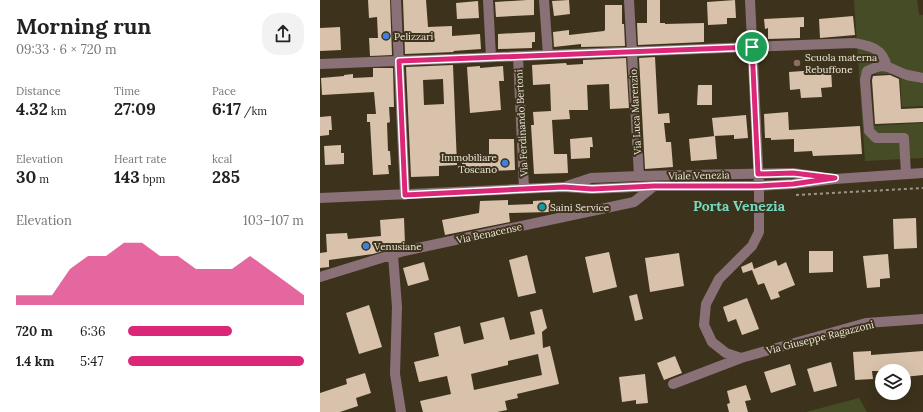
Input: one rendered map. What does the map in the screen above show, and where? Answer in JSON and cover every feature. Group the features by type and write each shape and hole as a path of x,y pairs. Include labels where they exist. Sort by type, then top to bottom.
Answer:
{"street":[{"path":"396,0 405,195"},
{"path":"488,0 491,58"},
{"path":"544,0 548,55"},
{"name":"Via Luca Marenzio","path":"629,0 639,176"},
{"path":"742,358 726,353 712,342 704,325 706,304 719,279 752,246 760,232 750,0"},
{"path":"320,64 854,43 872,46 885,58 887,66"},
{"name":"Via Ferdinando Bertoni","path":"518,56 524,189"},
{"path":"906,174 904,138 876,138 869,131 865,80 867,71 878,66 887,66 906,74 923,78"},
{"name":"Viale Venezia","path":"564,187 591,178 639,176 793,173 835,178"},
{"name":"Viale Venezia","path":"320,198 564,187 592,189 654,186 759,186 793,184 835,178 923,173"},
{"name":"Via Benacense","path":"320,277 393,255 634,202 654,186"},
{"path":"393,255 397,307 395,374 401,412"},
{"name":"Via Giuseppe Ragazzoni","path":"673,384 742,358 866,323 923,319"}],"path":[{"path":"791,195 923,188"}],"green space":[{"path":"854,0 917,0 919,15 923,15 923,106 902,107 900,74 869,74 872,126 923,123 923,158 865,161"},
{"path":"859,398 867,412 806,412"}],"building":[{"path":"368,0 390,0 392,55 370,56 369,38 378,38 377,17 369,18"},
{"path":"403,0 426,0 428,27 452,26 452,36 480,34 481,49 453,51 454,52 405,54"},
{"path":"534,0 534,15 496,17 495,2"},
{"path":"569,0 570,14 554,16 552,1"},
{"path":"647,0 660,0 660,23 704,23 704,42 638,45 637,23 647,23"},
{"path":"735,0 736,18 727,18 727,24 708,25 707,2"},
{"path":"478,1 479,18 457,19 456,3"},
{"path":"605,5 622,5 622,24 624,24 625,46 581,47 581,44 554,47 553,32 569,30 569,35 604,31"},
{"path":"853,16 855,35 820,38 819,19"},
{"path":"804,17 804,27 800,27 800,38 768,39 768,28 765,29 764,19"},
{"path":"340,27 341,50 320,51 320,28"},
{"path":"535,32 535,42 532,42 532,48 498,49 498,34"},
{"path":"655,57 658,114 669,113 670,123 664,123 666,142 671,142 673,167 645,169 639,58"},
{"path":"626,58 629,108 610,109 609,84 587,85 588,110 569,110 570,119 552,120 554,154 567,154 568,173 534,174 531,125 534,125 533,112 551,111 550,84 533,85 532,65 566,63 567,65 583,64 583,60"},
{"path":"453,65 457,165 439,166 439,176 411,177 406,67","holes":["443,79 444,104 424,105 423,80"]},
{"path":"480,66 480,68 503,66 504,81 499,81 501,110 470,113 467,67"},
{"path":"373,68 393,68 394,107 389,107 390,122 387,123 388,151 390,151 391,165 388,165 389,174 373,175 370,122 367,122 367,114 376,114 374,92 322,95 321,78 353,74 353,78 373,77"},
{"path":"831,69 832,87 821,88 822,97 801,98 800,89 790,90 789,72"},
{"path":"890,75 899,79 901,109 923,108 923,122 875,124 873,76"},
{"path":"698,85 712,85 712,105 697,105"},
{"path":"788,112 789,130 860,126 862,154 813,156 812,151 794,152 794,139 771,140 771,138 765,138 764,114"},
{"path":"746,115 748,138 734,139 734,135 714,136 712,118"},
{"path":"331,116 332,130 329,130 329,135 320,136 320,117"},
{"path":"715,136 717,159 691,161 689,139"},
{"path":"592,137 593,147 590,147 590,158 571,159 570,139"},
{"path":"489,139 514,139 515,170 462,172 462,160 489,159"},
{"path":"341,145 341,153 344,153 344,164 325,165 324,146"},
{"path":"508,200 508,205 533,204 533,201 550,200 551,212 509,213 510,222 445,235 442,220 479,213 480,201"},
{"path":"404,218 405,244 373,254 329,260 329,267 320,268 320,253 327,252 326,234 347,233 348,239 381,236 380,220"},
{"path":"916,218 917,248 894,249 893,219"},
{"path":"809,251 833,251 833,272 809,273"},
{"path":"609,252 617,287 593,293 585,257"},
{"path":"679,253 684,286 650,292 645,258"},
{"path":"888,254 890,278 880,279 880,287 867,288 863,256"},
{"path":"527,255 536,293 518,297 509,260"},
{"path":"776,260 778,266 786,262 795,285 778,292 780,297 771,300 764,283 758,285 752,270 743,273 741,267 752,262 754,269"},
{"path":"424,262 429,280 408,286 403,268"},
{"path":"637,294 643,319 635,321 629,296"},
{"path":"747,298 759,329 742,335 736,319 728,322 723,307"},
{"path":"369,305 382,347 359,354 346,313"},
{"path":"542,309 547,328 542,332 543,348 550,346 559,384 517,394 518,398 505,401 507,410 497,412 423,412 420,401 451,394 447,376 419,382 414,362 439,356 434,333 460,326 464,344 484,339 480,323 504,317 510,340 535,334 530,312","holes":["538,354 542,375 474,390 471,374 508,365 508,361"]},
{"path":"871,351 871,355 923,351 923,375 911,376 911,364 875,364 875,371 872,371 873,379 855,380 853,352"},
{"path":"675,356 682,373 664,380 657,363"},
{"path":"831,362 837,386 814,392 807,369"},
{"path":"790,364 796,385 771,393 764,372"},
{"path":"365,373 371,393 356,398 358,406 340,412 320,412 320,393 347,384 346,379"},
{"path":"645,374 648,403 636,404 636,400 622,402 619,377"},
{"path":"746,385 751,400 745,401 748,412 729,412 727,404 730,403 727,391"}],"place":[{"name":"Pelizzari","path":"386,36"},
{"name":"Scuola materna Rebuffone","path":"797,63"},
{"name":"Immobiliare Toscano","path":"505,163"},
{"name":"Saini Service","path":"542,207"},
{"name":"Venusiane","path":"366,246"}],"district":[{"name":"Porta Venezia","path":"739,206"}],"route":[{"path":"752,47 758,174 793,173 835,178 793,184 759,186 654,186 592,189 564,187 405,195 399,61 752,47"}]}
